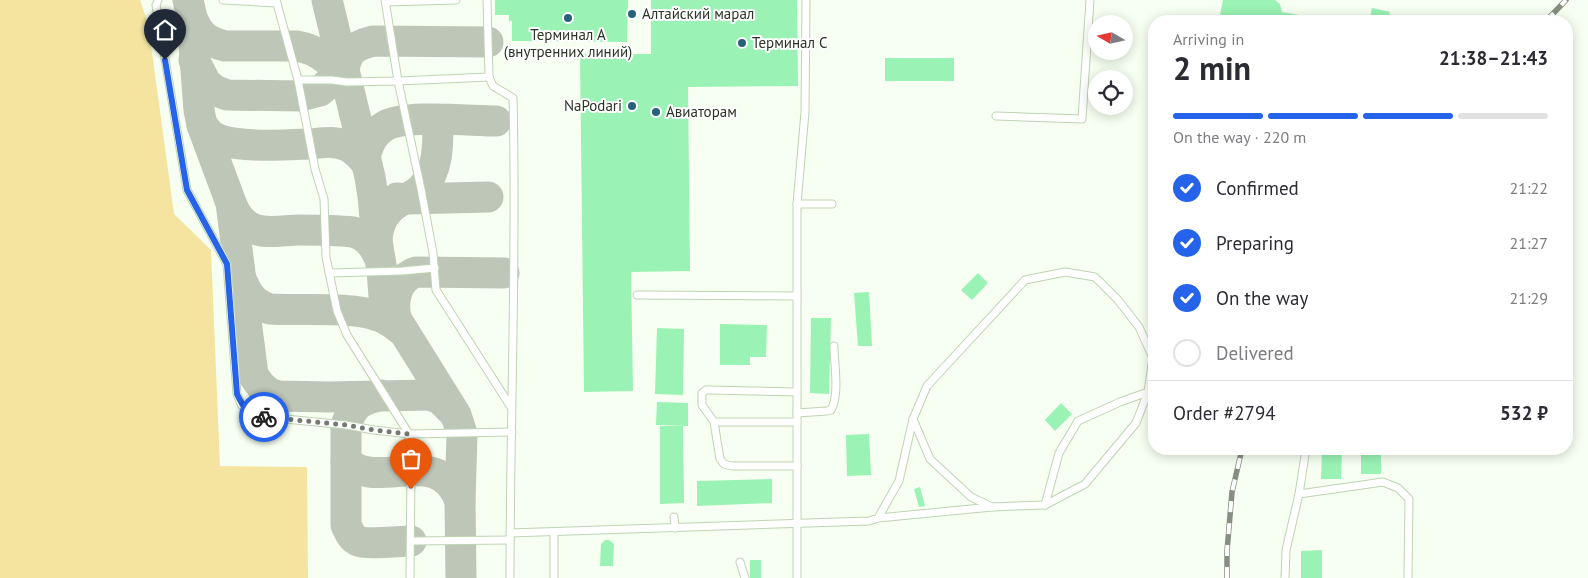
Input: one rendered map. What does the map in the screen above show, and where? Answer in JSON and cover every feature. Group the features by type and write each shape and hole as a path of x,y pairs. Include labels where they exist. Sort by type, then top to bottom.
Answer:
{"lane":[{"path":"158,0 156,5 187,190 227,264 237,394 242,406 255,416 346,425 409,434 512,432"},
{"path":"223,0 277,2 298,80 315,169 324,200 326,257 337,310 347,335 409,434 410,578"},
{"path":"456,0 386,1 398,81 433,253 435,287 511,407"},
{"path":"487,0 489,77 493,86 513,98 514,262 510,578"},
{"path":"797,578 797,204 805,112 806,0"},
{"path":"996,116 1082,120 1090,0"},
{"path":"298,80 346,82 489,77"},
{"path":"797,204 832,204"},
{"path":"329,272 402,271 434,268"},
{"path":"878,518 899,481 913,419 927,386 1025,280 1065,272 1095,277 1118,300 1139,327 1148,347"},
{"path":"637,295 797,296"},
{"path":"798,413 827,411 831,410 834,405 834,346"},
{"path":"797,392 706,390 702,393 702,405 714,422 720,460 724,464 732,466 798,466"},
{"path":"411,541 510,537 554,532 869,521 878,518 992,507 1045,505 1086,484 1136,423 1148,392"},
{"path":"1045,505 1059,453 1078,421 1148,392"},
{"path":"913,419 930,459 971,497 992,507"},
{"path":"714,422 798,422"},
{"path":"1285,578 1286,550 1299,494 1305,455"},
{"path":"1299,494 1383,482 1398,488 1408,499 1408,578"},
{"path":"674,517 676,528"},
{"path":"554,532 554,578"},
{"path":"740,562 745,578"}],"shaded area":[{"path":"0,0 140,0 148,23 174,214 211,250 220,466 307,467 308,578 0,578"}],"building":[{"name":"Терминал А (внутренних линий)","path":"495,0 628,0 627,42 512,41 512,21 509,21 509,15 495,15"},
{"path":"651,0 797,0 798,86 688,87 690,271 631,272 633,391 584,392 580,54 651,54"},
{"path":"1223,0 1275,0 1280,4 1282,12 1300,15 1220,15"},
{"path":"1372,8 1390,12 1389,15 1370,15"},
{"path":"885,58 954,58 954,81 885,81"},
{"path":"978,273 988,283 972,300 961,290"},
{"path":"869,292 872,346 858,346 854,293"},
{"path":"811,318 831,318 829,394 810,393"},
{"path":"720,324 767,325 766,357 750,357 750,365 720,365"},
{"path":"657,328 684,329 683,395 655,394"},
{"path":"657,402 688,403 688,426 656,425"},
{"path":"1061,403 1072,414 1055,431 1045,420"},
{"path":"660,426 683,426 684,503 660,504"},
{"path":"869,434 871,475 847,476 846,435"},
{"path":"1322,455 1342,455 1341,479 1321,479"},
{"path":"1361,455 1381,455 1381,474 1361,474"},
{"path":"772,479 772,503 697,506 697,481"},
{"path":"920,487 925,506 919,507 914,489"},
{"path":"605,540 609,540 614,544 613,566 600,566 601,544"},
{"path":"1322,550 1322,578 1301,578 1301,551"},
{"path":"750,560 761,560 761,578 750,578"}],"taxiway":[{"path":"188,0 192,18 199,110 202,125 231,203 253,375 269,393 279,396 430,395 440,399 454,413"},
{"path":"327,0 370,177 384,296 388,306 456,415 462,434 460,501 461,578"},
{"path":"192,18 204,37 225,46 297,46 313,51 331,63 346,81"},
{"path":"344,70 347,58 352,50 373,41 488,42"},
{"path":"194,60 206,83 214,90 227,95 300,96 320,91 330,82 337,68 339,50"},
{"path":"365,161 367,151 374,136 385,126 394,122 422,119 496,121"},
{"path":"397,198 406,199 412,196 428,181 435,165 438,120"},
{"path":"202,125 212,136 245,145 337,143 352,149 365,161"},
{"path":"377,240 379,227 385,215 399,202 406,199 488,197"},
{"path":"231,203 241,220 246,225 255,229 261,231 333,230 353,232 369,241 379,257"},
{"path":"396,318 397,290 404,279 416,272 504,273"},
{"path":"242,281 252,298 270,309 340,310 366,313 385,319 404,332"},
{"path":"381,395 363,401 355,407 346,425 346,525 350,534 362,542 411,541"},
{"path":"346,461 359,469 374,472 423,471 438,474 450,484 460,501"}],"railway":[{"path":"1552,15 1566,0"},
{"path":"1227,578 1227,551 1232,492 1241,455"}],"way so far":[{"path":"264,417 346,425 409,434 411,489"}],"place":[{"name":"Алтайский марал","path":"632,14"},
{"name":"Терминал А (внутренних линий)","path":"568,18"},
{"name":"Терминал С","path":"742,43"},
{"name":"NaPodari","path":"632,106"},
{"name":"Авиаторам","path":"656,112"}],"route":[{"path":"165,60 187,190 227,264 237,394 242,406 255,416 264,417"}]}
